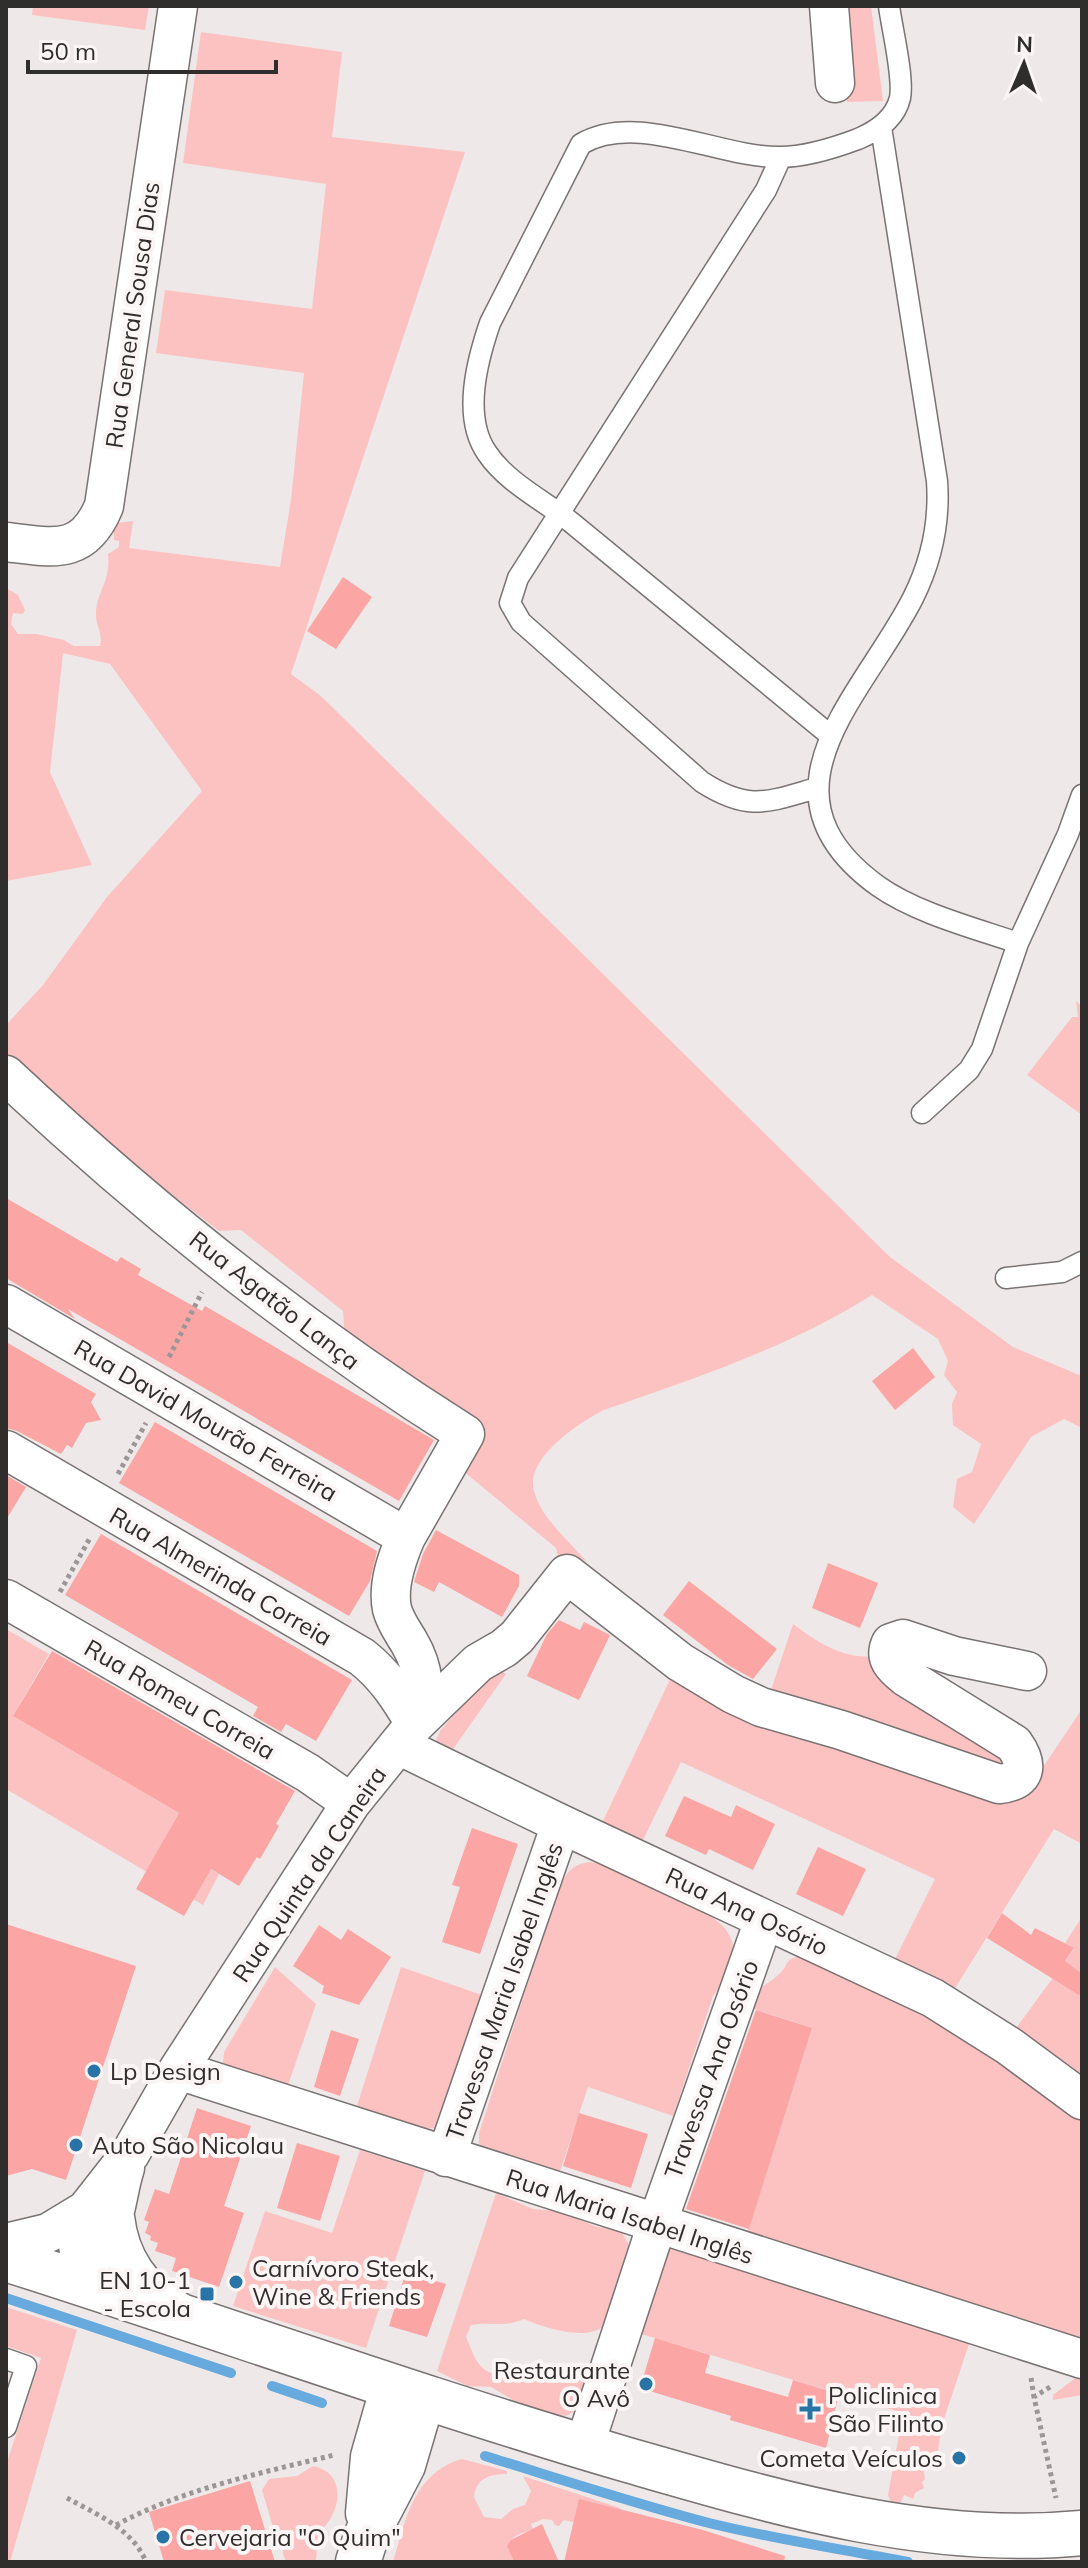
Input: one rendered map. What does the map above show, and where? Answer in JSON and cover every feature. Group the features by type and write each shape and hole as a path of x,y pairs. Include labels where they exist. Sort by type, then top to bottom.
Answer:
{"main road":[{"path":"13,2256 116,2295 408,2392 584,2447 788,2505 878,2524 958,2534 1039,2537 1072,2534"},
{"path":"362,2548 373,2457 408,2392"}],"street":[{"name":"Rua General Sousa Dias","path":"6,542 66,546 84,539 96,526 104,506 178,6"},
{"path":"829,6 835,83"},
{"name":"Rua Agatão Lança","path":"6,1075 56,1122 220,1260 347,1357 465,1434 406,1537"},
{"name":"Rua David Mourão Ferreira","path":"6,1304 406,1537"},
{"name":"Rua Almerinda Correia","path":"6,1450 362,1657 379,1670 395,1690 407,1734"},
{"name":"Rua Quinta da Caneira","path":"81,2266 78,2245 100,2213 178,2070 351,1803 407,1734 423,1698 424,1682 421,1664 392,1609 391,1590 406,1537"},
{"path":"407,1734 478,1663 517,1637 567,1574 680,1662 733,1694 761,1707 841,1730 999,1784 1019,1778 1024,1770 1024,1762 1014,1744 906,1677 891,1663 888,1649 891,1643 903,1639 954,1656 1027,1671"},
{"name":"Rua Romeu Correia","path":"6,1599 308,1773 351,1803"},
{"name":"Rua Ana Osório","path":"407,1734 561,1824 933,1998 1009,2046 1082,2100"},
{"name":"Travessa Maria Isabel Inglês","path":"446,2157 561,1824"},
{"name":"Travessa Ana Osório","path":"584,2447 657,2224 764,1920"},
{"name":"Rua Maria Isabel Inglês","path":"178,2070 657,2224 1069,2371"},
{"path":"100,2213 132,2272 166,2303 198,2322"},
{"name":"Rua Quinta da Caneira","path":"13,2256 48,2233 100,2213"},
{"path":"13,2256 57,2271 81,2266 89,2280 116,2295"}],"lane":[{"path":"831,736 561,514 527,490 487,453 479,433 475,392 481,348 490,323 581,144 599,136 640,134 781,157 830,149 881,127 896,108 900,96 889,6"},
{"path":"881,127 937,481 938,519 934,545 912,600 831,736 817,788 820,812 834,841 852,864 880,887 916,905 1018,943"},
{"path":"781,157 766,190 518,578 510,603 521,622 702,782 719,793 736,801 754,803 817,788"},
{"path":"922,1113 969,1070 982,1049 1018,943 1082,795"},
{"path":"1006,1278 1062,1272 1082,1262"},
{"path":"6,2359 26,2366 6,2427"}],"path":[{"path":"44,1621 106,1509 115,1480 149,1418 172,1346 220,1260"},
{"path":"1069,2371 1034,2397 1057,2502 1072,2534"},
{"path":"116,2525 148,2508 248,2477 336,2455"},
{"path":"67,2498 116,2525 142,2552 146,2562"}],"shaded area":[{"path":"33,6 149,6 145,30 32,15"},
{"path":"841,6 871,6 883,101 847,102"},
{"path":"201,32 342,52 332,137 465,152 291,674 321,696 890,1257 1013,1347 1079,1375 1082,1370 1082,1428 1064,1419 1031,1437 974,1524 953,1507 957,1479 972,1472 981,1444 953,1425 952,1404 957,1392 944,1375 948,1361 938,1339 872,1295 775,1346 604,1410 569,1432 546,1454 533,1479 534,1491 543,1511 587,1562 574,1555 558,1556 556,1548 462,1470 475,1421 467,1412 381,1362 345,1337 343,1311 241,1230 219,1231 111,1145 6,1053 6,1025 43,985 107,897 202,791 110,664 63,653 50,772 92,865 6,881 6,588 18,595 25,610 23,614 13,613 11,624 18,634 64,640 74,646 100,646 97,607 107,572 108,554 119,547 119,541 114,540 117,523 133,521 129,548 280,567 291,500 304,373 156,353 165,290 312,309 326,184 183,163"},
{"path":"1076,1001 1082,1006 1082,1115 1027,1075 1072,1017 1078,1017"},
{"path":"793,1624 833,1649 855,1656 880,1656 1009,1748 1001,1771 770,1693"},
{"path":"6,1629 49,1654 13,1716 179,1813 169,1831 205,1866 219,1874 203,1905 6,1789"},
{"path":"495,1667 506,1674 451,1752 440,1747 436,1740 440,1731"},
{"path":"675,1669 1025,1794 1082,1709 1082,1844 1054,1829 954,1990 893,1963 935,1879 681,1762 642,1842 602,1823"},
{"path":"590,1862 626,1874 713,1918 725,1928 732,1941 733,1956 727,1974 713,1996 673,2116 588,2087 558,2177 486,2155 479,2146 479,2133 557,1893 569,1872 578,1865"},
{"path":"1082,1917 1082,2077 1014,2031 1074,1949 1065,1943"},
{"path":"806,1956 991,2048 1082,2119 1082,2349 747,2234 812,2028 745,2006 753,1994 781,1972 790,1960"},
{"path":"275,1967 316,2004 287,2088 232,2071 223,2063 224,2052"},
{"path":"401,1967 485,1996 446,2118 435,2128 420,2129 356,2109"},
{"path":"360,2150 425,2171 366,2348 233,2306 265,2211 332,2233"},
{"path":"496,2193 533,2209 558,2211 597,2227 620,2229 629,2245 617,2300 608,2320 595,2331 575,2333 524,2319 511,2323 471,2325 466,2337 479,2363 490,2372 530,2372 565,2383 579,2374 589,2386 578,2409 566,2416 513,2400 491,2387 467,2386 437,2371"},
{"path":"671,2247 969,2344 942,2425 937,2458 931,2460 924,2472 924,2488 915,2493 913,2499 904,2495 901,2502 891,2502 888,2495 903,2413 638,2333"},
{"path":"6,2307 77,2330 10,2562 6,2562 6,2465 41,2358 6,2346"},
{"path":"1082,2373 1082,2395 1053,2400 1053,2395"},
{"path":"462,2459 507,2471 507,2474 485,2478 475,2491 474,2497 484,2517 501,2519 513,2509 525,2505 531,2491 523,2476 620,2508 615,2532 564,2520 559,2526 552,2520 543,2519 531,2524 533,2529 512,2540 509,2548 514,2562 393,2562 407,2515 422,2486 446,2465"},
{"path":"313,2466 333,2478 337,2492 335,2508 318,2537 315,2562 286,2562 282,2536 272,2524 262,2490 269,2479 297,2476"}],"building":[{"path":"343,577 372,597 336,649 307,631"},
{"path":"6,1198 117,1262 121,1257 141,1269 138,1275 202,1311 205,1306 434,1440 399,1501 68,1309 75,1319 6,1278"},
{"path":"6,1342 96,1394 91,1402 101,1420 86,1423 72,1448 67,1445 61,1454 6,1428"},
{"path":"913,1348 935,1377 895,1410 872,1381"},
{"path":"155,1422 377,1551 370,1581 349,1616 119,1483"},
{"path":"6,1475 26,1487 6,1520"},
{"path":"436,1530 519,1575 519,1586 502,1617 439,1582 434,1592 414,1582 423,1554"},
{"path":"101,1534 352,1680 316,1741 286,1724 281,1732 253,1716 258,1707 65,1595"},
{"path":"828,1563 878,1583 860,1628 812,1608"},
{"path":"689,1581 777,1649 753,1679 728,1665 663,1615"},
{"path":"559,1620 580,1630 584,1622 610,1635 579,1700 527,1676 547,1634"},
{"path":"52,1651 295,1791 260,1859 257,1857 239,1886 211,1869 184,1916 136,1889 179,1813 13,1716"},
{"path":"684,1796 731,1817 736,1805 775,1824 753,1870 709,1849 706,1855 665,1836"},
{"path":"472,1828 518,1844 480,1954 442,1942 460,1887 452,1885"},
{"path":"818,1847 866,1869 843,1916 796,1894"},
{"path":"1002,1913 1031,1935 1035,1928 1074,1948 1065,1961 1082,1974 1079,1995 987,1938"},
{"path":"6,1924 136,1966 66,2180 32,2169 6,2176"},
{"path":"319,1925 341,1940 348,1929 391,1957 359,2005 322,1993 324,1986 293,1966"},
{"path":"756,2010 812,2028 749,2229 686,2209"},
{"path":"331,2030 359,2039 340,2096 314,2087"},
{"path":"197,2108 251,2126 224,2206 244,2213 219,2287 172,2271 176,2258 155,2251 158,2243 150,2240 151,2236 145,2233 149,2222 144,2220 155,2189 169,2194"},
{"path":"579,2113 648,2134 631,2188 563,2166"},
{"path":"297,2143 340,2156 320,2221 277,2208"},
{"path":"406,2272 446,2284 427,2337 389,2326"},
{"path":"655,2338 710,2355 705,2373 788,2397 793,2380 839,2394 826,2448 730,2420 731,2416 640,2388"},
{"path":"250,2481 275,2562 164,2562 149,2512"},
{"path":"579,2499 703,2530 785,2556 784,2562 564,2562"},
{"path":"542,2524 559,2562 514,2562 507,2546 511,2540"}],"waterway":[{"path":"6,2298 231,2373"},
{"path":"272,2386 322,2403"},
{"path":"485,2456 709,2523 908,2562"}],"place":[{"name":"Lp Design","path":"94,2071"},
{"name":"Auto São Nicolau","path":"76,2145"},
{"name":"Carnívoro Steak, Wine & Friends","path":"236,2282"},
{"name":"EN 10-1 - Escola","path":"207,2294"},
{"name":"Restaurante O Avô","path":"646,2384"},
{"name":"Policlinica São Filinto","path":"810,2409"},
{"name":"Cometa Veículos","path":"959,2458"},
{"name":"Cervejaria \"O Quim\"","path":"163,2537"}]}
